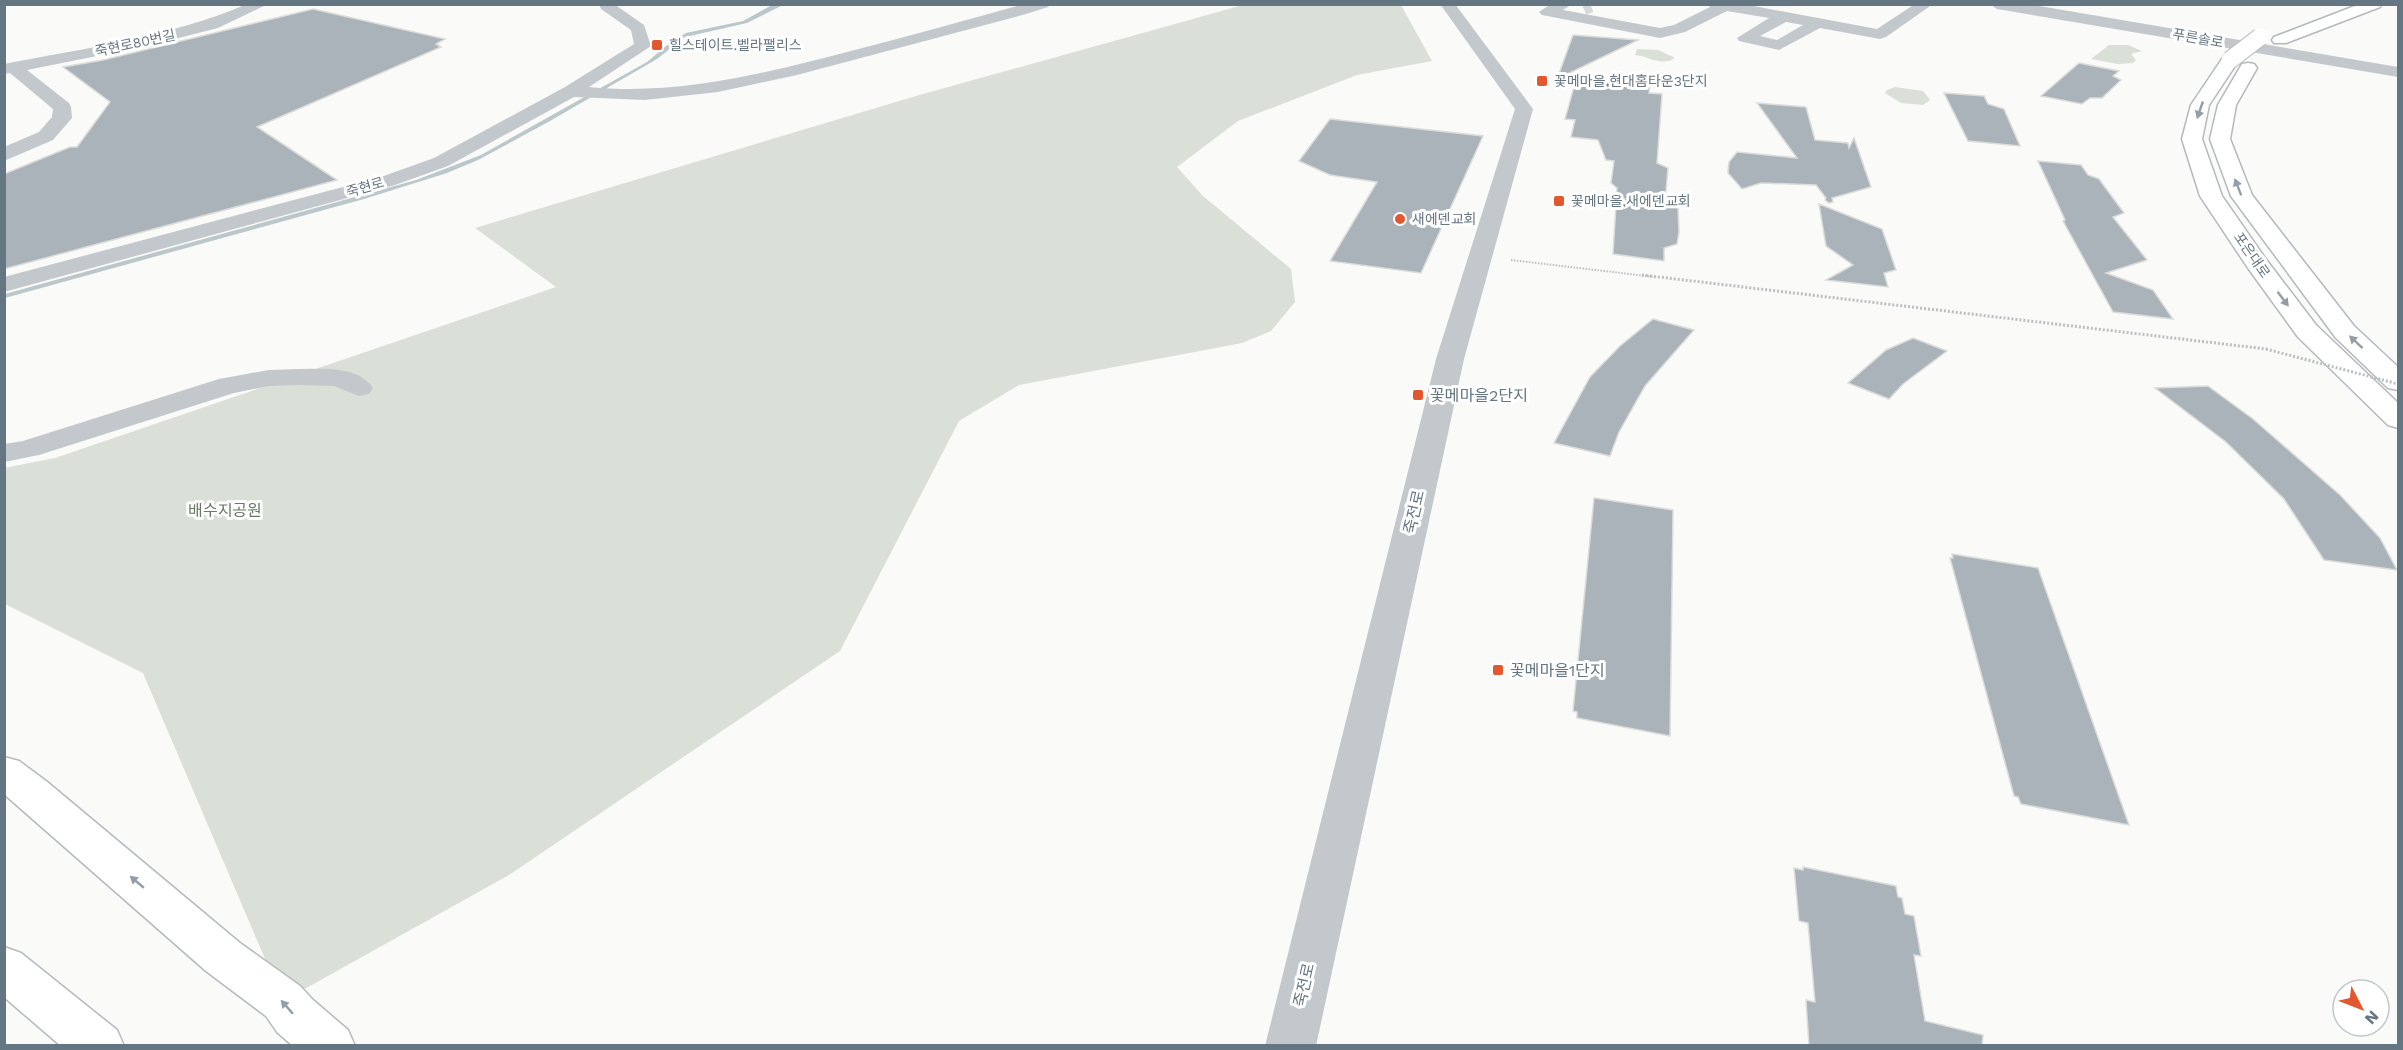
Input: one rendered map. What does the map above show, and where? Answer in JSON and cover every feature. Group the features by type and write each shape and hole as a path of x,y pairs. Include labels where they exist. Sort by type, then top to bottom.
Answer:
{"main road":[{"path":"2240,62 2260,37 2343,4"},
{"path":"2240,62 2280,40 2375,4"},
{"name":"포은대로","path":"2240,62 2220,139 2242,196 2344,332 2398,383"},
{"name":"포은대로","path":"2240,62 2200,105 2192,139 2211,196 2307,331 2398,419"},
{"path":"4,772 31,792 224,957 283,1001 295,1016 330,1046"},
{"path":"4,968 99,1046"}],"street":[{"name":"죽현로80번길","path":"10,69 212,25 261,4"},
{"name":"죽현로","path":"4,285 388,181 441,162 586,93 643,46 638,28 606,6 608,4"},
{"path":"994,4 1013,13"},
{"path":"586,93 657,94 754,82 1043,4"},
{"name":"죽전로","path":"1290,1046 1450,359 1524,110 1447,4"},
{"path":"1565,10 1660,33 1679,29 1720,5 1880,34 1926,4"},
{"name":"푸른솔로","path":"1997,4 2398,72"},
{"path":"1565,10 1583,7"},
{"path":"1849,28 1869,16"},
{"path":"1783,17 1744,38 1779,45 1817,23"},
{"path":"4,155 46,136 62,118 62,106 10,69"},
{"path":"4,453 28,449 229,385 269,378 300,377 339,378 359,388"}],"path":[{"path":"1480,257 2266,349 2398,383"}],"green space":[{"name":"배수지공원","path":"1243,5 1401,5 1432,61 1357,75 1238,121 1177,167 1203,196 1291,269 1295,302 1271,331 1242,343 1019,385 959,421 840,651 509,875 283,1001 143,673 5,604 4,468 55,458 556,287 475,228 916,96"},
{"path":"2109,45 2128,45 2142,51 2131,54 2136,60 2133,63 2118,64 2091,59"},
{"path":"1637,49 1658,50 1675,58 1664,61 1655,60 1635,55"},
{"path":"1895,87 1923,91 1930,100 1923,105 1901,103 1885,93"}],"shaded area":[{"path":"772,5 783,5 747,23 685,37 657,59 550,121 478,160 447,173 364,199 5,298 5,294 416,180 481,155 647,62 672,41 686,33 743,21"}],"building":[{"path":"313,9 445,39 436,44 441,47 257,127 337,180 4,269 4,174 70,147 77,147 110,102 63,67 103,60"},
{"path":"1573,35 1638,40 1557,79"},
{"path":"2079,63 2119,71 2113,76 2121,80 2102,98 2090,98 2082,104 2041,96"},
{"path":"1577,76 1650,82 1649,93 1662,94 1657,163 1668,168 1665,202 1678,206 1679,232 1677,244 1664,248 1664,261 1613,254 1617,188 1611,183 1614,161 1606,160 1598,140 1571,137 1575,120 1565,119"},
{"path":"1944,93 1984,96 1988,104 2004,109 2020,146 1968,141"},
{"path":"1757,103 1806,107 1815,140 1848,143 1849,148 1854,138 1871,187 1832,198 1833,202 1829,203 1816,185 1761,183 1742,189 1728,173 1729,162 1737,152 1797,158"},
{"name":"새에덴교회","path":"1330,119 1483,136 1421,273 1330,261 1377,182 1330,175 1299,161"},
{"path":"2038,161 2081,165 2088,175 2099,179 2124,213 2113,217 2147,260 2106,273 2153,290 2173,319 2113,312 2063,221 2065,220"},
{"path":"1819,204 1882,229 1896,270 1884,273 1888,287 1826,280 1853,265 1826,246"},
{"path":"1653,319 1694,330 1645,386 1619,432 1610,456 1554,443 1590,377 1620,346"},
{"path":"1913,338 1947,351 1903,384 1889,399 1848,383 1886,350"},
{"path":"2208,386 2253,419 2340,495 2380,538 2397,570 2324,560 2284,499 2226,442 2155,388"},
{"path":"1594,498 1673,510 1670,736 1577,718 1577,712 1573,711"},
{"path":"1952,554 2038,568 2129,825 2021,804 2018,797 2014,796 1950,558 1953,558"},
{"path":"1803,867 1896,886 1898,897 1902,898 1905,914 1914,916 1921,956 1914,955 1925,1021 1983,1035 1982,1046 1809,1046 1806,1000 1815,1002 1808,923 1799,921 1794,868 1803,870"}],"tunnel":[{"path":"1583,7 1590,4"}],"place":[{"name":"힐스테이트.벨라팰리스","path":"657,45"},
{"name":"꽃메마을.현대홈타운3단지","path":"1542,81"},
{"name":"꽃메마을.새에덴교회","path":"1559,201"},
{"name":"새에덴교회","path":"1400,219"},
{"name":"꽃메마을2단지","path":"1418,395"},
{"name":"꽃메마을1단지","path":"1498,670"}]}
